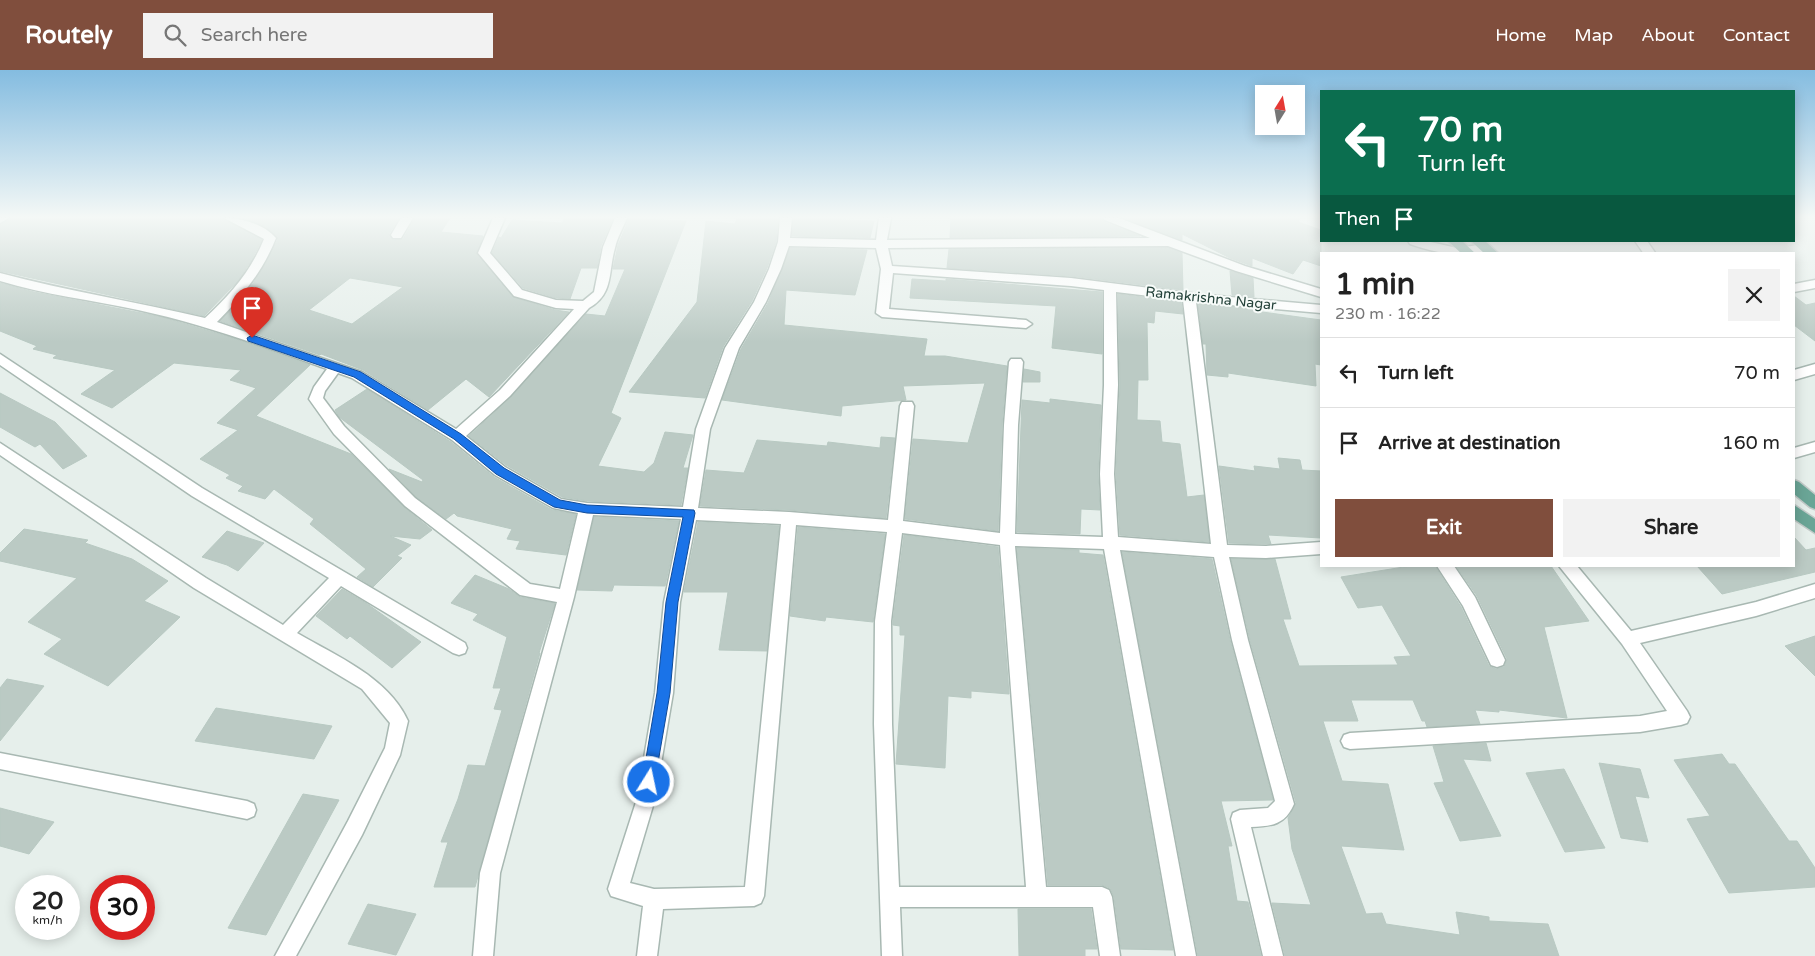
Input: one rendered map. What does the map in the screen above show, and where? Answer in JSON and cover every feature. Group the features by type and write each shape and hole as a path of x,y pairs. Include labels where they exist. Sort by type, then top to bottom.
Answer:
{"main road":[{"path":"1795,487 1815,503"},
{"path":"1795,512 1815,527"}],"street":[{"path":"208,323 240,292 260,259"},
{"path":"490,259 518,292 556,304 585,305"},
{"path":"457,436 505,393 585,305 594,300 600,293 607,259"},
{"path":"778,259 760,302 732,348 702,428 690,513 672,602 664,693 646,799 618,889 654,899 754,896 789,518"},
{"path":"884,259 886,269 882,313 1026,324"},
{"name":"Ramakrishna Nagar","path":"1217,259 1290,285 1320,293"},
{"name":"Ramakrishna Nagar","path":"886,269 1110,286 1189,297 1320,309"},
{"path":"0,277 26,285 138,306 208,323 357,375 457,436 500,471 558,504 587,509 789,518 895,526 1007,540 1220,551 1266,552 1320,548"},
{"path":"1795,288 1815,284"},
{"path":"1110,286 1110,385 1107,474 1111,544 1186,956"},
{"path":"1189,297 1220,551 1240,640 1285,804 1272,817 1240,819 1273,956"},
{"path":"0,359 197,492 459,648"},
{"path":"1016,362 1011,425 1007,540 1037,897"},
{"path":"336,367 319,390 316,399 339,430 410,502 526,590 566,597"},
{"path":"1795,374 1815,369"},
{"path":"892,956 883,724 883,621 907,406"},
{"path":"1795,453 1815,447"},
{"path":"0,448 200,583 368,684 400,721 394,749 355,828 285,956"},
{"path":"483,956 490,873 566,597 587,509"},
{"path":"1447,567 1469,602 1498,660"},
{"path":"1350,741 1640,724 1681,717 1628,638 1569,567"},
{"path":"285,634 340,577"},
{"path":"1628,638 1756,609 1815,591"},
{"path":"0,761 247,810"},
{"path":"890,897 1102,897 1110,956"},
{"path":"648,956 654,899"}],"building":[{"path":"0,259 252,259 238,281 204,316 0,271"},
{"path":"267,259 481,259 513,297 555,310 569,312 489,397 466,379 428,410 363,370 321,354 220,321 253,284","holes":["350,278 403,287 352,324 309,310"]},
{"path":"498,259 599,259 597,268 581,268 570,299 556,298 523,288"},
{"path":"615,259 671,259 611,413 621,418 598,466 644,472 654,463 665,432 693,435 683,468 688,468 681,505 587,501 562,497 506,465 469,436 511,397 586,314 605,316 625,269 613,269"},
{"path":"702,259 770,259 752,301 723,347 705,398 629,392 697,302"},
{"path":"785,259 865,259 855,295 786,290 784,325 927,339 924,356 945,356 1007,366 1002,425 998,531 905,519 913,439 968,443 985,383 903,386 906,400 842,406 841,416 722,400 741,349 768,303"},
{"path":"948,259 1182,259 1183,290 1071,276 947,268"},
{"path":"1234,259 1252,259 1252,266"},
{"path":"1255,259 1320,259 1320,266 1303,260 1293,274"},
{"path":"1230,271 1253,278 1254,297 1232,295"},
{"path":"912,279 946,281 946,279 1102,292 1102,354 1052,348 1056,306 910,298"},
{"path":"0,283 34,292 162,317 233,338 310,365 256,416 351,454 404,507 432,530 420,539 390,536 411,545 397,556 402,558 373,587 357,577 366,569 310,524 314,519 274,489 265,499 238,491 243,486 226,478 230,475 200,459 238,430 217,423 256,388 230,380 241,370 174,363 112,408 81,394 115,370 53,358 57,355 33,349 37,346 0,331"},
{"path":"1118,294 1181,302 1183,314 1155,311 1154,323 1147,322 1148,380 1138,380 1137,420 1160,421 1162,442 1180,444 1187,497 1204,495 1209,542 1120,535 1116,474 1120,385"},
{"path":"1795,297 1806,305 1815,303 1815,341 1795,326"},
{"path":"1198,304 1255,309 1255,311 1320,320 1320,365 1315,364 1316,386 1228,373 1228,377 1207,375 1206,344 1203,344"},
{"path":"1024,369 1040,372 1040,382 1023,382"},
{"path":"367,389 451,442 494,477 552,510 576,514 566,555 516,549 520,541 507,539 512,529 457,516 454,513 446,519 416,497 389,469 422,482 423,480 339,417 335,410"},
{"path":"0,393 55,422 87,456 63,469 40,444 35,447 0,427"},
{"path":"1050,399 1101,405 1098,474 1100,510 1081,509 1080,534 1017,532 1022,400 1050,403"},
{"path":"881,437 895,438 886,518 789,510 700,506 706,470 744,473 757,440 827,446 828,442 880,448"},
{"path":"1278,458 1300,460 1302,470 1320,471 1320,538 1268,535 1271,544 1229,543 1219,466 1255,471 1254,466 1280,469"},
{"path":"594,517 679,521 665,586 614,585 612,591 577,590"},
{"path":"698,522 779,526 767,651 719,650 728,592 684,592"},
{"path":"798,527 885,534 873,622 826,617 825,621 790,616"},
{"path":"24,529 88,540 85,543 132,559 168,581 144,601 180,617 108,686 44,654 62,639 28,622 77,578 0,561 0,553"},
{"path":"227,531 264,543 238,571 227,565 202,557"},
{"path":"904,535 998,547 1009,694 971,691 971,698 948,696 945,768 896,764 905,635 900,635 900,626 893,625 893,621"},
{"path":"1795,538 1806,550 1815,548 1815,572 1722,594 1698,567 1795,567"},
{"path":"1017,548 1079,550 1079,553 1103,555 1173,950 1121,949 1114,897 1110,888 1102,885 1048,885"},
{"path":"1122,552 1212,559 1230,640 1273,800 1221,801 1232,846 1228,846 1237,901 1248,902 1261,956 1198,956"},
{"path":"1231,559 1275,559 1291,619 1283,619 1299,666 1398,665 1394,657 1411,656 1382,605 1358,608 1341,577 1404,567 1436,567 1461,607 1489,666 1496,669 1504,667 1507,659 1477,596 1457,567 1552,567 1589,621 1544,627 1567,718 1499,710 1499,712 1475,710 1480,724 1427,727 1425,721 1422,721 1413,700 1351,700 1358,721 1323,721 1342,781 1388,784 1404,850 1341,846 1366,914 1382,913 1386,924 1460,935 1456,912 1489,917 1489,921 1548,924 1559,956 1285,956 1272,903 1311,905 1292,849 1288,818 1296,803 1250,640"},
{"path":"475,575 509,589 520,597 555,603 539,653 475,887 434,887 448,842 441,842 458,799 468,765 485,766 502,710 494,709 501,688 493,688 507,637 473,620 478,614 451,603"},
{"path":"342,589 366,603 421,642 392,668 350,636 347,639 316,616"},
{"path":"1815,636 1815,676 1785,646"},
{"path":"7,679 44,686 0,741 0,688"},
{"path":"216,708 332,726 314,759 195,741"},
{"path":"1486,743 1491,761 1463,759 1501,836 1460,841 1434,783 1444,782 1433,746"},
{"path":"1722,754 1729,764 1735,764 1789,841 1797,841 1815,868 1815,887 1729,893 1687,819 1710,816 1674,760"},
{"path":"1599,763 1640,769 1649,798 1635,796 1648,842 1621,838"},
{"path":"1564,769 1605,848 1565,852 1526,773"},
{"path":"303,794 339,800 266,935 228,928"},
{"path":"0,808 54,822 29,854 0,846"},
{"path":"368,904 416,914 396,955 348,944"},
{"path":"1018,909 1091,909 1097,949 1085,949 1085,956 1019,956"}],"route":[{"path":"252,338 357,375 457,436 500,471 558,504 587,509 690,513 672,602 664,693 649,782"}]}
